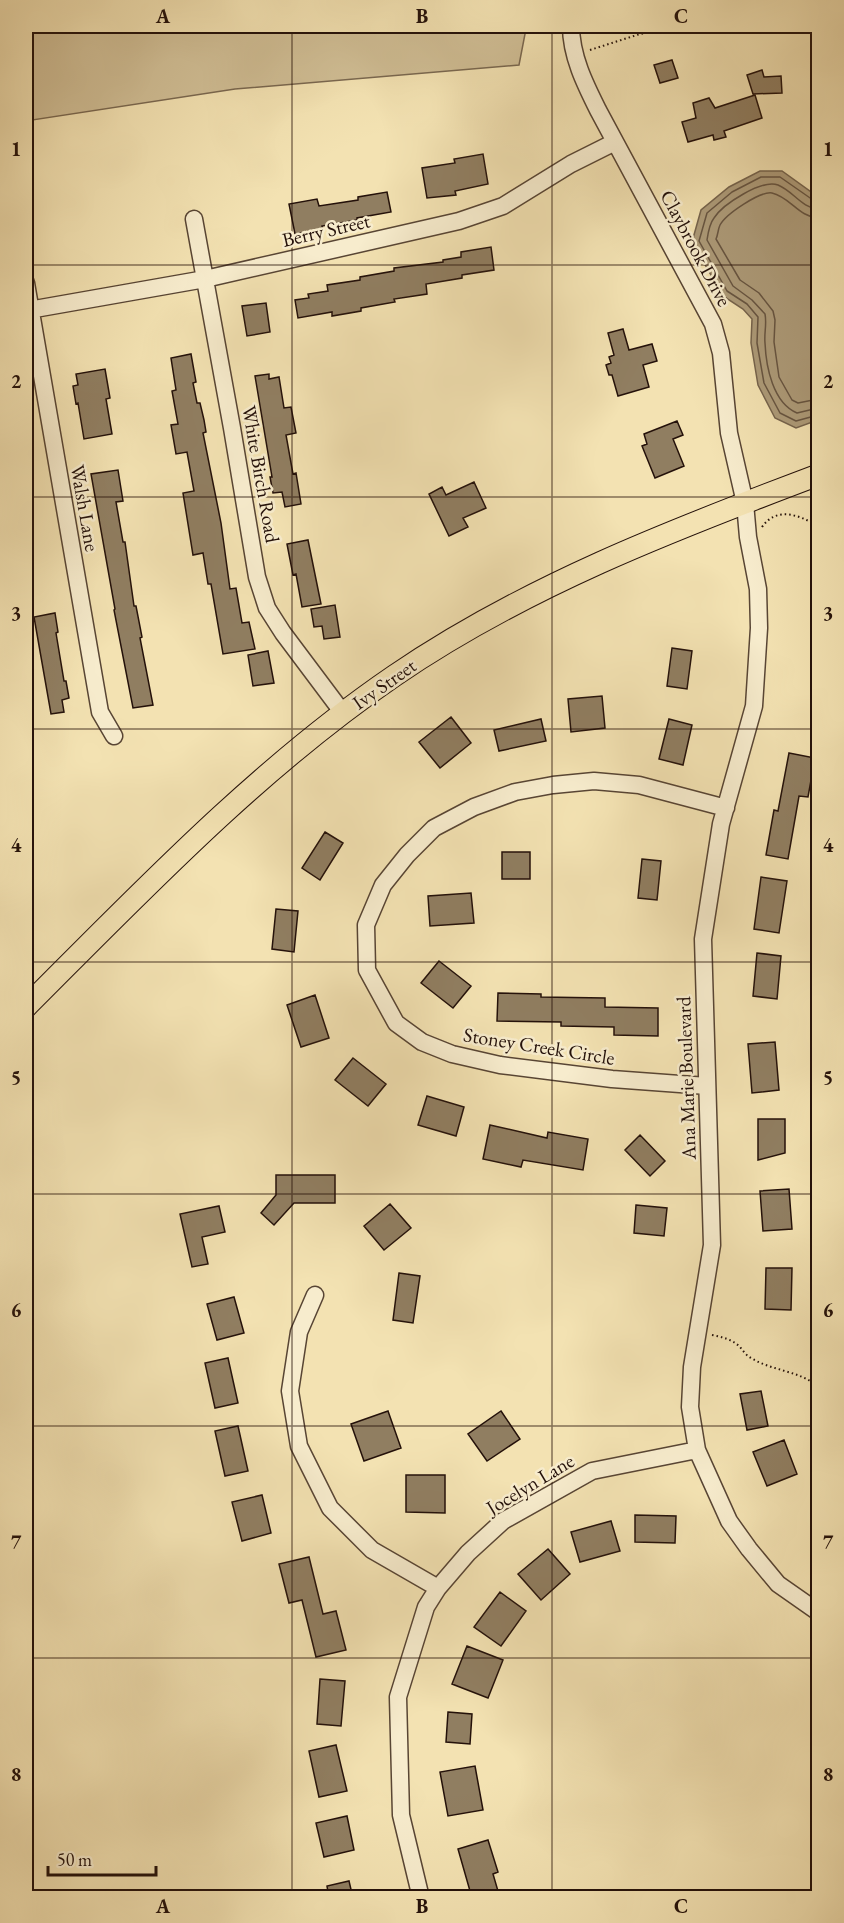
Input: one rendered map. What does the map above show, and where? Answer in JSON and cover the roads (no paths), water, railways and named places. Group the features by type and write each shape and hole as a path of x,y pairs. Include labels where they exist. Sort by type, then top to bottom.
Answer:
{"main road":[{"name":"Ivy Street","path":"26,1007 265,776 343,713 394,676 459,635 506,609 609,558 819,475"}],"street":[{"name":"Claybrook Drive","path":"571,26 571,38 582,78 713,324 723,362 729,433 745,503"},
{"name":"Berry Street","path":"29,310 205,279 459,221 503,206 571,164 615,142"},
{"name":"White Birch Road","path":"194,219 257,577 267,608 343,713"},
{"name":"Walsh Lane","path":"26,283 100,712 114,736"},
{"name":"Ana Marie Boulevard","path":"745,503 758,589 758,663 754,706 721,824 703,939 712,1245 692,1367 690,1407 697,1450 729,1521 778,1584 819,1612"},
{"name":"Stoney Creek Circle","path":"707,1086 612,1079 500,1065 452,1054 422,1042 396,1023 367,970 366,925 383,885 407,855 434,828 474,807 515,792 594,781 639,785 726,808"},
{"path":"315,1295 299,1332 290,1391 299,1446 330,1508 372,1550 438,1588"},
{"name":"Jocelyn Lane","path":"421,1898 401,1815 399,1697 426,1607 438,1588 468,1553 503,1521 592,1471 697,1450"}],"water":[{"path":"760,171 782,171 818,197 818,420 796,428 775,418 758,385 751,343 752,319 743,309 723,296 692,242 701,210 729,187"}]}
